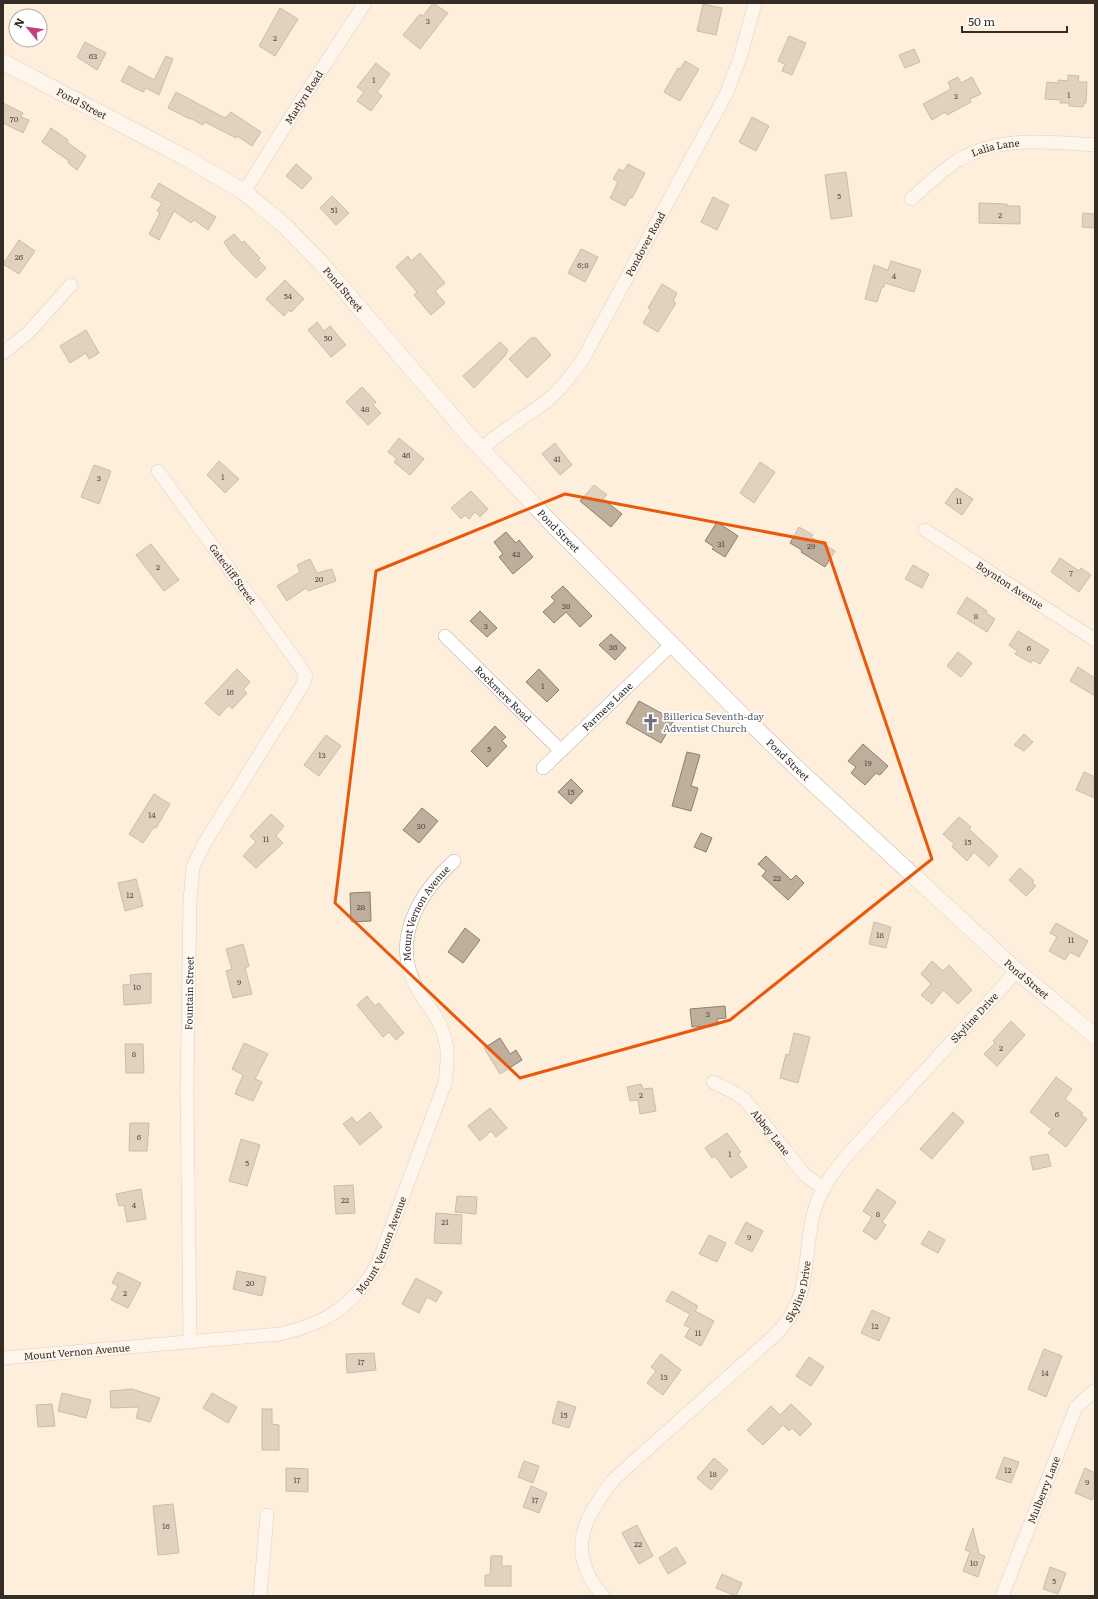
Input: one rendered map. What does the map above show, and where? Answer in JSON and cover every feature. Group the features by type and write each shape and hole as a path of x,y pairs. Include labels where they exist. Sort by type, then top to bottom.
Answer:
{"street":[{"name":"Marlyn Road","path":"244,192 365,3"},
{"name":"Pondover Road","path":"482,449 497,435 550,398 562,387 583,359 726,94 740,58 755,3"},
{"name":"Pond Street","path":"3,62 184,157 244,192 285,226 320,262 430,391 482,449 558,530 804,774 1017,971 1095,1036"},
{"name":"Lalia Lane","path":"911,199 957,161 994,145 1034,141 1095,145"},
{"path":"3,353 28,333 71,285"},
{"name":"Gatecliff Street","path":"158,471 306,676"},
{"name":"Boynton Avenue","path":"925,530 1095,640"},
{"name":"Rockmere Road","path":"445,636 561,751"},
{"name":"Farmers Lane","path":"543,768 672,644"},
{"name":"Fountain Street","path":"190,1342 188,1091 190,900 193,867 204,844 302,686 306,676"},
{"name":"Mount Vernon Avenue","path":"3,1358 280,1334 317,1323 340,1309 367,1284 378,1263 445,1083 448,1054 444,1034 436,1015 418,990 410,971 406,957 406,938 418,905 427,889 454,861"},
{"name":"Skyline Drive","path":"603,1596 592,1584 584,1569 581,1543 585,1525 591,1513 614,1479 786,1324 797,1303 803,1285 809,1254 811,1226 818,1199 838,1166 1017,971"},
{"name":"Abbey Lane","path":"713,1082 732,1091 745,1100 805,1175 824,1189"},
{"name":"Mulberry Lane","path":"1002,1596 1076,1407 1095,1390"},
{"path":"260,1596 267,1515"}],"highlighted area":[{"path":"565,494 825,543 932,859 730,1020 520,1078 335,903 376,571"}],"building":[{"path":"433,3 448,13 420,49 403,35 420,14 423,16"},
{"path":"703,4 722,8 716,35 697,31"},
{"path":"280,8 298,19 275,56 259,46"},
{"path":"789,36 806,43 792,75 782,71 785,64 778,61"},
{"path":"85,42 106,53 97,70 77,57"},
{"path":"914,49 920,62 905,68 899,55"},
{"path":"166,56 173,59 159,95 146,88 143,92 121,81 129,66 154,80"},
{"path":"685,61 699,69 680,101 664,92 678,68 680,69"},
{"path":"376,63 390,74 377,92 382,96 371,111 357,101 364,92 357,87"},
{"path":"1068,75 1079,76 1078,82 1087,82 1086,103 1084,103 1083,107 1069,106 1069,103 1060,103 1061,100 1045,99 1047,82 1058,83 1058,80 1068,81"},
{"path":"958,77 961,83 972,77 981,94 970,99 971,102 947,115 945,112 932,120 923,104 951,89 948,82"},
{"path":"176,92 225,118 231,112 261,132 252,146 237,136 236,138 205,122 203,125 190,119 168,108"},
{"path":"3,103 23,113 21,117 29,120 23,133 3,123"},
{"path":"752,117 769,126 756,151 739,142"},
{"path":"51,128 68,140 67,142 86,156 77,170 68,163 69,161 42,142"},
{"path":"296,164 312,178 302,189 286,176"},
{"path":"628,164 645,173 632,198 630,197 625,206 610,198 618,182 613,179 619,169 624,171"},
{"path":"846,172 852,216 831,219 825,175"},
{"path":"159,183 216,217 208,230 194,220 191,223 174,211 159,240 149,234 160,213 157,211 162,203 151,197"},
{"path":"332,196 349,213 336,225 320,208"},
{"path":"713,197 729,205 717,230 701,222"},
{"path":"979,203 1020,206 1020,224 979,223"},
{"path":"1083,213 1095,214 1095,228 1082,227"},
{"path":"234,234 242,243 244,241 260,258 258,260 266,268 256,278 231,253 224,242"},
{"path":"19,240 35,251 19,274 3,264"},
{"path":"581,249 598,257 585,282 568,273"},
{"path":"420,253 445,283 435,291 445,303 431,315 414,295 417,292 396,267 408,256 411,261"},
{"path":"891,261 921,270 914,292 885,283 884,287 882,287 877,302 865,299 874,265 888,270"},
{"path":"285,280 304,299 291,312 289,310 284,316 266,299"},
{"path":"662,284 677,293 673,301 676,303 658,332 643,323 651,310 648,308"},
{"path":"317,322 324,331 330,326 346,345 331,357 308,330"},
{"path":"86,330 99,353 89,359 86,353 70,363 60,346"},
{"path":"531,338 536,338 551,355 527,378 509,359"},
{"path":"500,342 508,350 505,356 474,388 463,376"},
{"path":"362,387 376,402 373,405 381,413 368,425 346,402"},
{"path":"399,438 424,459 410,475 394,462 397,459 388,452"},
{"path":"555,443 572,465 560,475 542,454"},
{"path":"219,461 239,479 225,493 207,475"},
{"path":"760,462 775,472 754,503 740,493"},
{"path":"94,465 111,471 99,504 81,497"},
{"path":"594,485 607,495 603,499 622,514 611,527 580,501"},
{"path":"956,488 973,499 962,515 945,503"},
{"path":"471,491 488,509 480,517 475,512 469,519 465,515 461,519 451,508"},
{"path":"717,522 738,536 725,557 712,549 714,547 705,541"},
{"path":"799,527 813,535 811,537 835,551 825,567 801,552 802,550 790,543"},
{"path":"506,532 516,543 519,540 533,557 513,574 499,557 503,554 494,542"},
{"path":"151,544 179,580 164,591 136,555"},
{"path":"1060,558 1079,571 1081,568 1091,575 1079,592 1051,572"},
{"path":"310,559 317,573 332,569 336,581 308,591 306,588 287,601 277,586 300,572 297,565"},
{"path":"913,565 929,574 922,588 905,579"},
{"path":"563,586 592,616 580,627 566,612 554,623 543,612 555,601 551,597"},
{"path":"967,597 987,611 986,613 995,619 987,632 957,613"},
{"path":"480,611 497,628 487,637 470,621"},
{"path":"1018,631 1049,650 1040,664 1033,660 1031,663 1015,654 1017,651 1009,645"},
{"path":"611,634 626,648 615,660 599,645"},
{"path":"958,652 972,663 961,677 947,666"},
{"path":"1078,667 1095,678 1095,696 1070,681"},
{"path":"237,669 250,682 243,690 247,693 232,709 229,705 219,716 205,703"},
{"path":"539,669 559,690 547,702 526,682"},
{"name":"Billerica Seventh-day Adventist Church","path":"639,701 674,720 661,743 626,723"},
{"path":"495,726 506,737 502,741 507,746 487,767 471,751"},
{"path":"1024,734 1033,742 1024,751 1014,745"},
{"path":"326,735 341,746 319,776 304,765"},
{"path":"863,744 888,766 880,775 876,773 865,785 851,773 856,767 848,761"},
{"path":"687,752 700,755 691,786 698,788 691,811 672,806"},
{"path":"1084,772 1095,777 1095,798 1076,790"},
{"path":"571,779 583,791 571,804 558,792"},
{"path":"154,794 170,804 156,828 154,827 143,843 129,834"},
{"path":"422,808 438,821 419,843 403,830"},
{"path":"271,814 284,826 276,836 283,843 256,868 243,856 256,842 250,836"},
{"path":"959,817 971,827 969,829 998,856 989,866 974,852 967,861 952,847 954,844 943,834"},
{"path":"701,833 712,838 706,852 694,847"},
{"path":"766,856 791,880 796,875 804,883 788,900 762,876 766,871 758,864"},
{"path":"1020,868 1034,881 1032,883 1036,886 1026,896 1009,880"},
{"path":"136,879 143,906 125,911 118,883"},
{"path":"370,892 371,921 351,922 350,893"},
{"path":"874,922 891,927 886,948 869,944"},
{"path":"1056,923 1088,941 1079,957 1070,952 1065,960 1049,951 1057,937 1050,933"},
{"path":"465,928 480,940 463,963 448,952"},
{"path":"243,944 249,966 245,968 252,994 233,998 226,971 232,969 226,949"},
{"path":"932,961 943,971 949,965 972,990 958,1004 943,990 932,1004 921,995 931,984 921,974"},
{"path":"151,973 151,1003 124,1005 123,985 131,984 130,975"},
{"path":"367,996 375,1006 379,1003 404,1033 396,1040 389,1032 383,1037 357,1005"},
{"path":"725,1006 726,1018 717,1019 718,1025 692,1027 690,1009"},
{"path":"1011,1021 1025,1035 997,1066 984,1054 995,1043 993,1041"},
{"path":"794,1033 810,1037 798,1083 780,1078 786,1054 789,1055"},
{"path":"500,1038 510,1054 516,1050 522,1060 500,1074 484,1048"},
{"path":"244,1043 268,1054 255,1079 262,1082 253,1101 235,1094 243,1075 232,1069"},
{"path":"125,1044 143,1044 144,1073 126,1073"},
{"path":"1056,1077 1072,1089 1065,1099 1083,1113 1081,1115 1087,1119 1066,1147 1048,1133 1052,1129 1030,1112"},
{"path":"641,1084 643,1089 652,1088 656,1111 640,1114 638,1100 630,1101 627,1087"},
{"path":"490,1108 507,1128 496,1137 491,1131 480,1141 468,1126"},
{"path":"370,1112 382,1127 360,1145 343,1124 352,1117 357,1123"},
{"path":"953,1112 964,1122 932,1159 920,1149"},
{"path":"130,1123 149,1123 147,1151 129,1151"},
{"path":"727,1133 741,1152 738,1154 747,1167 731,1178 715,1156 712,1158 705,1148"},
{"path":"241,1139 260,1145 247,1186 229,1181"},
{"path":"1048,1154 1051,1166 1033,1170 1030,1157"},
{"path":"353,1185 355,1213 336,1214 334,1186"},
{"path":"141,1189 146,1219 127,1222 124,1205 119,1206 116,1194"},
{"path":"877,1189 896,1202 882,1222 886,1225 876,1240 863,1231 872,1217 863,1211"},
{"path":"457,1196 477,1197 476,1214 455,1212"},
{"path":"436,1213 462,1215 461,1244 434,1243"},
{"path":"746,1222 763,1231 752,1252 735,1243"},
{"path":"929,1231 945,1240 938,1253 921,1244"},
{"path":"709,1235 726,1243 717,1262 699,1254"},
{"path":"237,1271 266,1277 262,1296 233,1289"},
{"path":"118,1272 141,1283 128,1308 111,1300 118,1286 112,1283"},
{"path":"416,1278 442,1292 436,1302 427,1297 419,1313 402,1304"},
{"path":"672,1291 698,1306 695,1311 714,1321 701,1346 685,1337 690,1328 684,1325 690,1314 666,1301"},
{"path":"872,1310 890,1318 879,1341 861,1333"},
{"path":"1044,1349 1062,1356 1046,1397 1028,1389"},
{"path":"374,1353 376,1370 347,1373 346,1354"},
{"path":"661,1354 681,1370 663,1395 647,1383 656,1371 651,1367"},
{"path":"809,1357 824,1367 811,1386 796,1376"},
{"path":"132,1389 160,1398 150,1422 136,1418 139,1407 111,1408 110,1391"},
{"path":"62,1393 91,1400 86,1418 58,1411"},
{"path":"212,1393 237,1407 228,1423 203,1408"},
{"path":"558,1401 576,1407 569,1428 552,1423"},
{"path":"52,1404 55,1426 38,1427 36,1405"},
{"path":"791,1404 812,1424 800,1436 792,1428 789,1431 783,1425 763,1445 747,1430 771,1406 780,1415"},
{"path":"262,1409 272,1409 272,1424 279,1425 279,1450 262,1450"},
{"path":"1004,1457 1019,1462 1011,1483 996,1478"},
{"path":"714,1458 728,1470 711,1490 697,1478"},
{"path":"524,1461 539,1466 533,1483 518,1477"},
{"path":"286,1468 308,1469 308,1492 286,1491"},
{"path":"1085,1468 1095,1473 1095,1492 1092,1500 1075,1493"},
{"path":"531,1486 547,1493 539,1513 523,1507"},
{"path":"173,1504 179,1553 158,1555 153,1506"},
{"path":"637,1525 653,1556 639,1564 622,1533"},
{"path":"973,1528 979,1554 985,1556 978,1577 963,1571 970,1552 965,1550"},
{"path":"676,1547 686,1563 668,1574 659,1558"},
{"path":"491,1556 502,1556 502,1566 511,1566 511,1586 485,1586 485,1575 490,1575"},
{"path":"1050,1567 1066,1573 1058,1594 1043,1589"},
{"path":"722,1574 742,1583 736,1596 716,1588"}],"place":[{"name":"Billerica Seventh-day Adventist Church","path":"650,722"}]}
